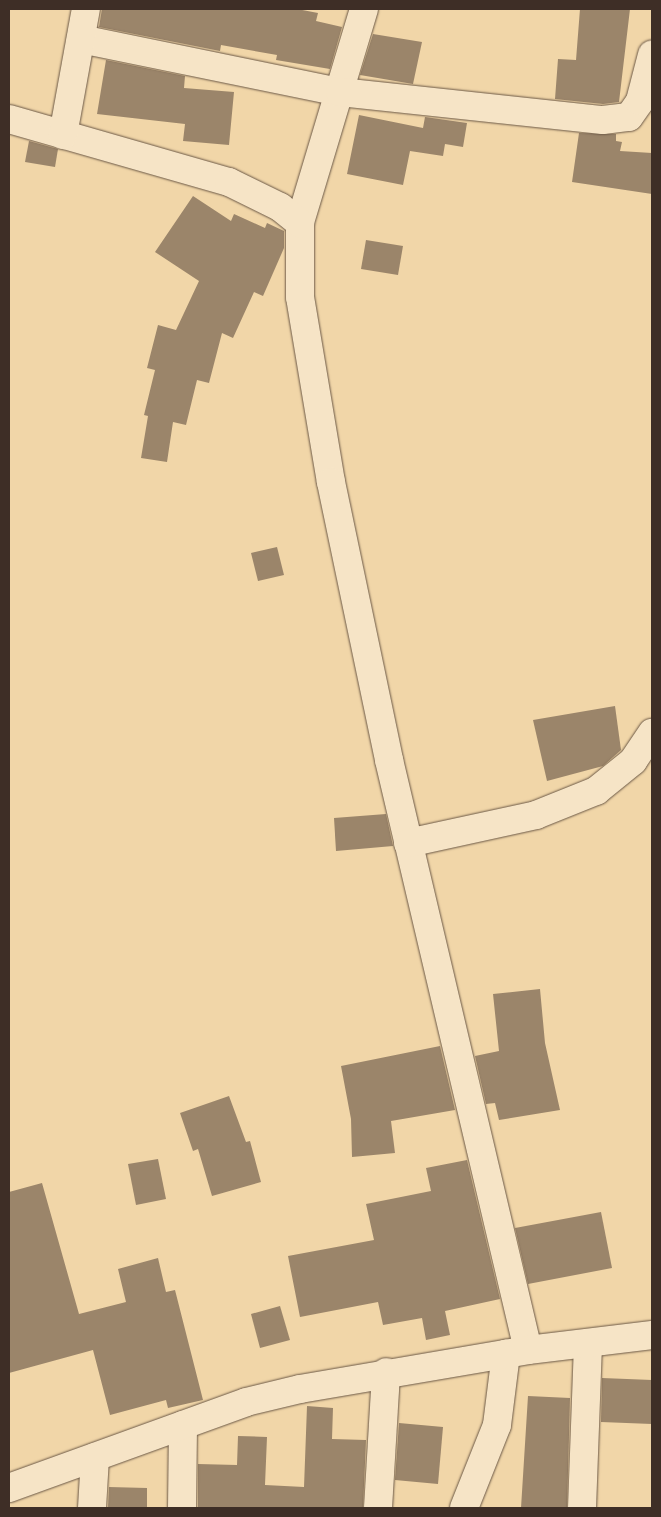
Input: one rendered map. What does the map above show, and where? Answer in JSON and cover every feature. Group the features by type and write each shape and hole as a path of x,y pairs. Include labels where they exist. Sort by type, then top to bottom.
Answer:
{"street":[{"path":"63,135 86,9"},
{"path":"364,9 300,223 300,297 306,344 331,482 517,1352 497,1425 464,1508"},
{"path":"81,40 340,92 604,120 629,117 640,101 652,55"},
{"path":"9,119 229,182 280,207 300,223"},
{"path":"408,843 536,815 596,791 633,761 652,733"},
{"path":"9,1488 246,1402 386,1372 517,1352 652,1335"},
{"path":"582,1508 588,1343"},
{"path":"378,1508 386,1372"},
{"path":"182,1508 183,1425"},
{"path":"92,1508 95,1457"}],"building":[{"path":"102,9 297,9 318,13 316,21 342,27 330,69 276,60 277,55 221,45 220,51 99,27"},
{"path":"580,9 630,9 619,102 603,104 555,99 558,59 576,60"},
{"path":"373,34 422,42 413,84 360,75"},
{"path":"106,60 185,76 184,88 234,92 229,145 183,141 185,124 97,114"},
{"path":"359,115 423,128 425,117 467,123 463,147 445,144 443,156 410,151 403,185 347,174"},
{"path":"579,133 616,134 616,141 622,142 620,151 652,153 652,194 572,182"},
{"path":"29,141 58,149 55,167 25,162"},
{"path":"193,196 231,221 234,214 265,228 267,223 284,231 284,248 263,296 254,292 233,338 222,333 209,383 197,380 186,425 173,422 167,462 141,458 148,416 144,415 155,370 147,368 158,325 176,330 199,281 155,252"},
{"path":"366,240 403,246 398,275 361,269"},
{"path":"277,547 284,575 258,581 251,553"},
{"path":"615,706 621,750 603,766 547,781 533,720"},
{"path":"386,814 393,846 336,851 334,818"},
{"path":"540,989 545,1043 560,1110 499,1120 495,1103 486,1104 475,1056 499,1051 493,994"},
{"path":"440,1046 455,1110 391,1121 395,1153 352,1157 351,1119 341,1066"},
{"path":"229,1096 246,1142 250,1141 261,1182 212,1196 198,1149 193,1151 180,1113"},
{"path":"158,1159 166,1199 136,1205 128,1164"},
{"path":"467,1160 500,1299 445,1311 450,1335 426,1340 422,1318 383,1325 378,1302 300,1317 288,1256 374,1240 366,1204 431,1191 426,1168"},
{"path":"42,1183 79,1314 126,1302 118,1269 158,1258 166,1292 175,1290 203,1400 168,1408 166,1400 110,1415 93,1350 9,1373 9,1192"},
{"path":"601,1212 612,1268 528,1284 515,1228"},
{"path":"280,1306 290,1340 260,1348 251,1314"},
{"path":"602,1378 652,1380 652,1424 601,1422"},
{"path":"528,1396 570,1398 567,1508 521,1508"},
{"path":"307,1406 333,1408 332,1439 366,1440 363,1508 198,1508 198,1464 237,1465 238,1436 267,1437 265,1485 304,1487"},
{"path":"399,1423 443,1427 438,1484 395,1480"},
{"path":"109,1487 147,1488 147,1508 108,1508"}]}
